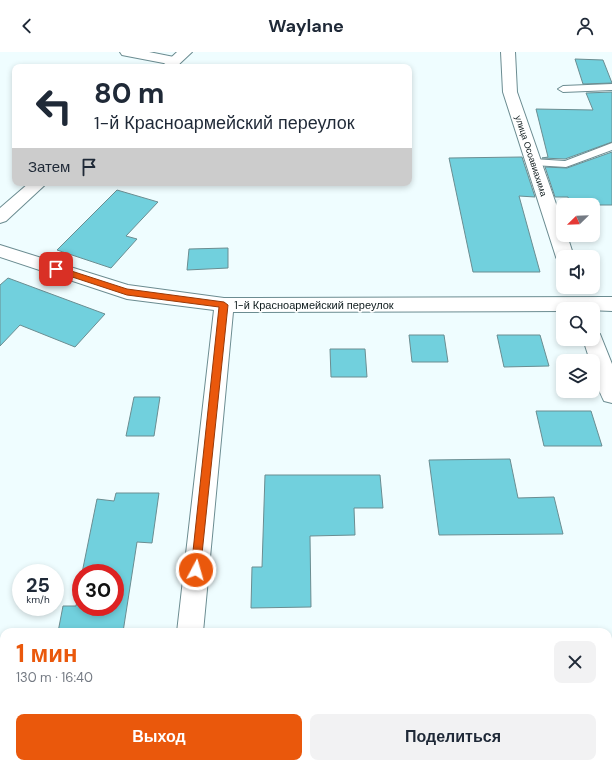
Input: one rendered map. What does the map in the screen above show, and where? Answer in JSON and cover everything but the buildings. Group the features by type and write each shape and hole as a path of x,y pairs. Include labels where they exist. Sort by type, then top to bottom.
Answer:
{"street":[{"name":"улица Осоавиахима","path":"508,52 510,92 563,250"},
{"path":"134,53 176,60"},
{"path":"0,217 36,186"},
{"name":"1-й Красноармейский переулок","path":"0,251 127,292 224,305 580,300 612,304"},
{"path":"190,628 224,305"},
{"path":"595,346 612,395"}],"lane":[{"path":"563,89 612,87"},
{"path":"533,162 566,164 612,146"}],"route":[{"path":"56,269 127,292 224,305 196,570"}]}
